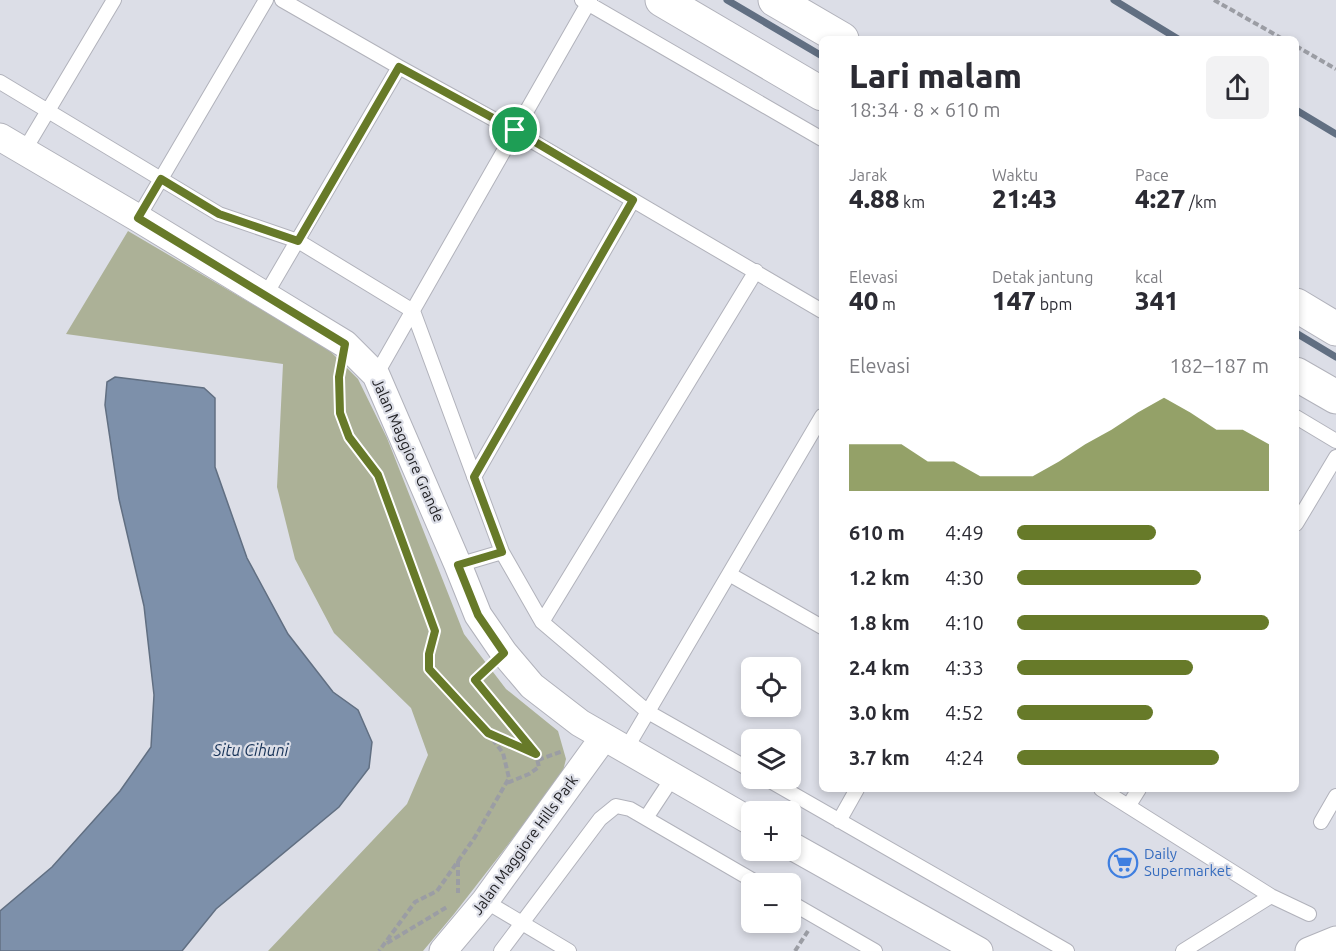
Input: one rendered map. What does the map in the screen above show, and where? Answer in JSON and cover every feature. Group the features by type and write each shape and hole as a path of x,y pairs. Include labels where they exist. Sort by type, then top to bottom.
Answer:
{"main road":[{"path":"662,0 819,92"},
{"path":"775,0 837,36"},
{"path":"1299,307 1336,329"},
{"path":"1299,376 1336,397"}],"street":[{"name":"Jalan Maggiore Grande","path":"6,142 138,218 345,344 376,375 478,615 504,653 532,686 580,723 741,816"},
{"name":"Jalan Maggiore Hills Park","path":"443,951 615,743"},
{"path":"801,851 979,951"},
{"path":"1309,951 1336,940"}],"lane":[{"path":"6,142 47,110 114,0"},
{"path":"138,218 266,0"},
{"path":"282,0 515,130 819,308"},
{"path":"376,375 587,1 819,137"},
{"path":"265,296 399,67"},
{"path":"0,82 219,214 298,241 413,311 502,552 542,622 648,712 741,765"},
{"path":"474,477 633,200"},
{"path":"542,622 756,272"},
{"path":"1299,419 1336,441"},
{"path":"615,743 648,712 819,421"},
{"path":"1299,519 1336,457"},
{"path":"458,565 502,552"},
{"path":"729,574 819,625"},
{"path":"646,818 673,777"},
{"path":"784,789 1067,951"},
{"path":"838,821 855,792"},
{"path":"1106,792 1271,896 1309,914"},
{"path":"1129,805 1137,792"},
{"path":"1321,822 1336,796"},
{"path":"501,951 600,819 616,806 630,809 741,873"},
{"path":"1183,951 1271,896"},
{"path":"485,901 569,951"},
{"path":"801,908 876,951"}],"path":[{"path":"1214,0 1278,36"},
{"path":"1299,48 1336,69"},
{"path":"345,344 339,377 340,413 349,437 378,475 435,631 429,654 429,669 488,733 503,753 509,778 475,837 437,891 415,902 381,949"},
{"path":"504,653 475,680 536,754 539,766 528,774 506,783"},
{"path":"488,733 536,754"},
{"path":"381,949 421,921 449,906"}],"green space":[{"path":"128,231 327,348 358,379 387,438 464,634 506,689 558,731 566,759 562,775 423,951 268,951 407,804 428,755 411,708 334,633 295,559 277,487 283,364 66,334"}],"water":[{"name":"Situ Cihuni","path":"115,377 204,388 215,398 215,467 247,558 288,634 333,692 358,710 372,742 369,768 339,807 216,909 182,951 0,951 0,911 52,867 120,791 151,747 154,695 144,606 119,499 105,405 107,382"}],"waterway":[{"path":"727,0 819,54"},
{"path":"1114,0 1173,36"},
{"path":"1299,112 1336,134"},
{"path":"1299,335 1336,357"}],"place":[{"name":"Daily Supermarket","path":"1123,863"}],"route":[{"path":"399,67 515,130 633,200 474,477 502,552 458,565 478,615 504,653 475,680 536,754 488,733 429,669 429,654 435,631 378,475 349,437 340,413 339,377 345,344 138,218 161,179 219,214 298,241 399,67"}]}
